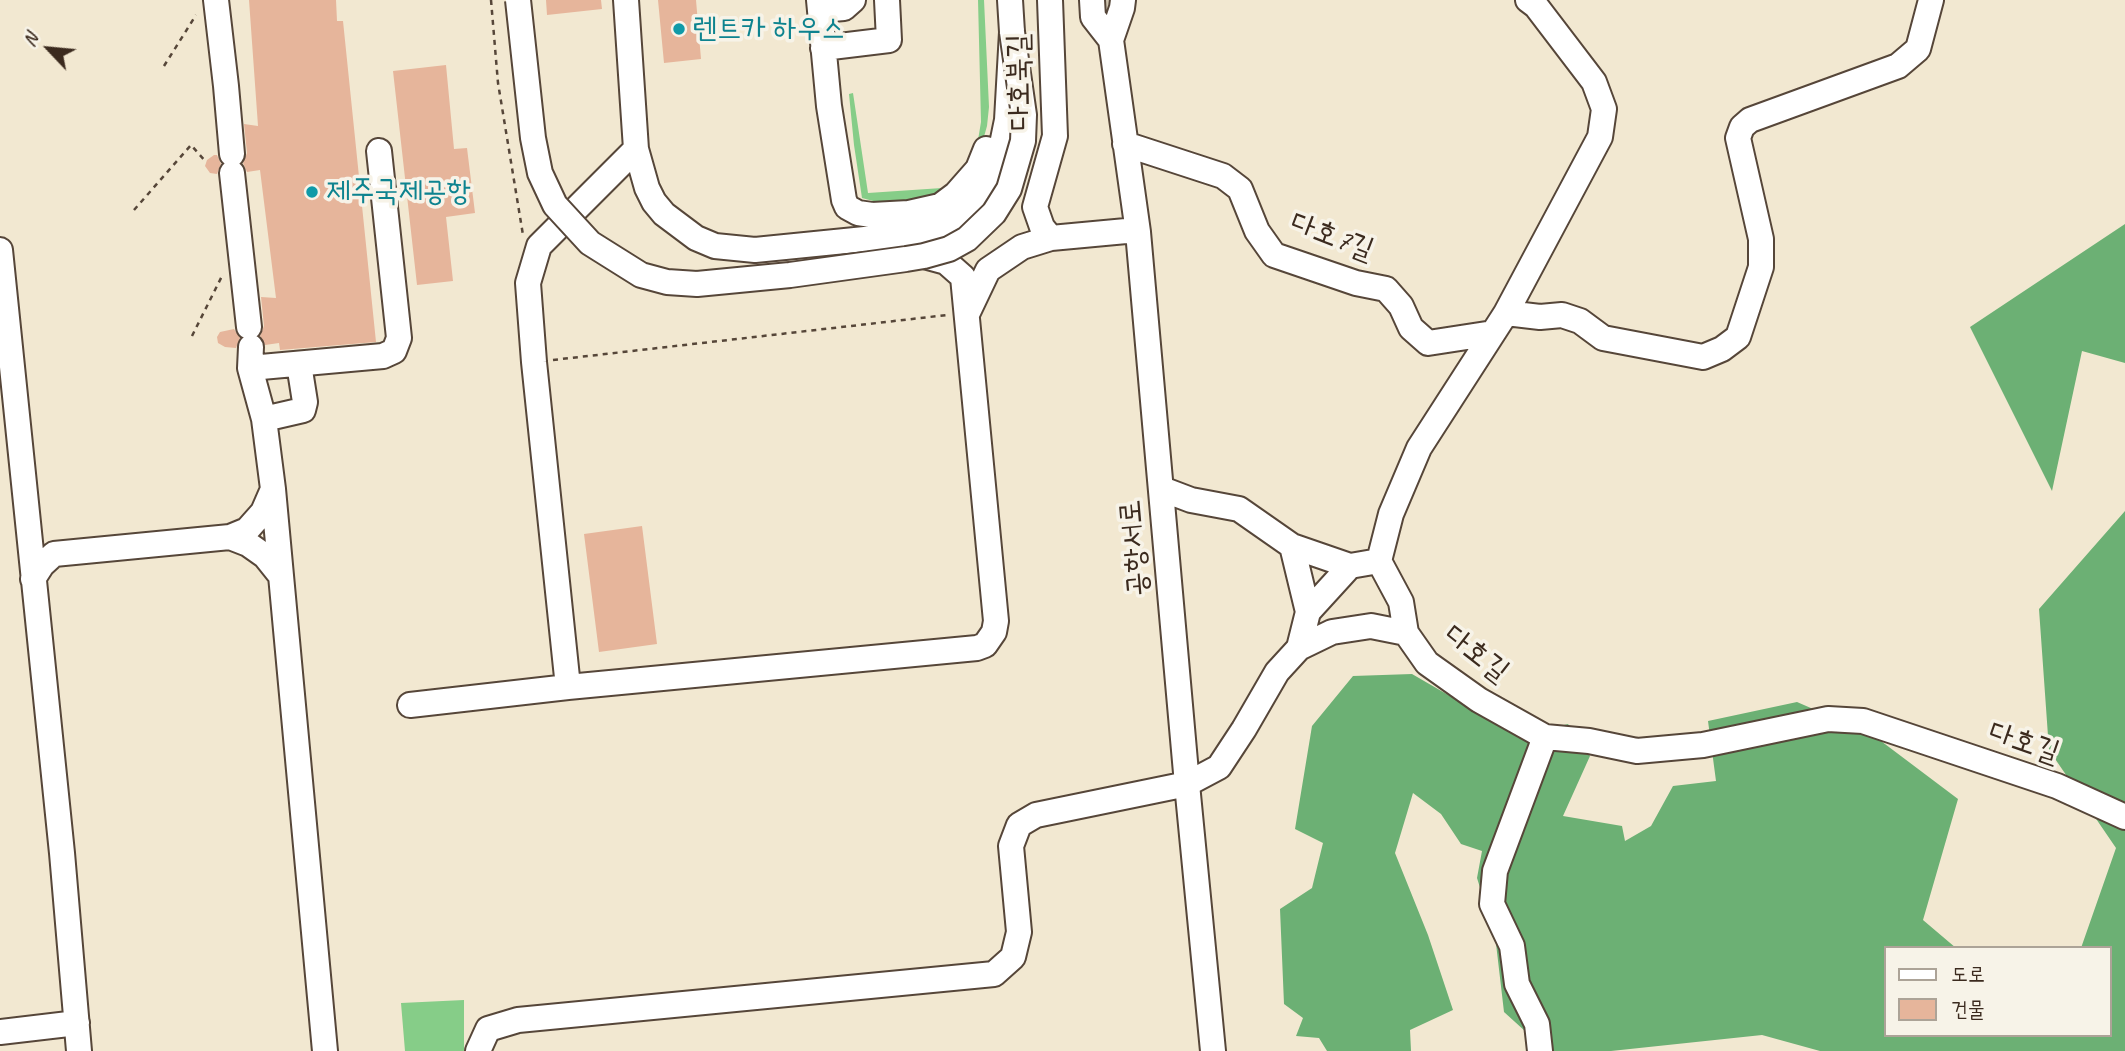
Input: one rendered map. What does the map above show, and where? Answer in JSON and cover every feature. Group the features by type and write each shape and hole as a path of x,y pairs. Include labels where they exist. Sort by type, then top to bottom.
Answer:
{"street":[{"path":"518,0 533,138 540,173 555,205 590,243 641,275 667,282 697,284 790,275 924,256 949,249 967,239 994,213 1009,189 1023,141 1024,115 1010,0"},
{"path":"626,0 636,149 647,188 654,202 678,226 696,238 715,246 755,250 905,235 948,222 966,208 985,187 999,159 1007,120 1012,32"},
{"path":"853,0 844,8 819,5 829,106 844,200 851,210 872,215 892,215 926,210 940,205 956,194 978,169 1010,72"},
{"path":"823,48 888,40 887,0"},
{"name":"다호북길","path":"1050,0 1055,136 1035,207 1042,227 1051,238"},
{"path":"1092,0 1093,17 1111,40"},
{"path":"1111,40 1123,0"},
{"path":"1162,489 1191,500 1239,509 1292,546 1350,566 1379,561 1391,514 1419,448 1499,323 1600,137 1604,109 1594,82 1536,6 1528,0"},
{"name":"다호7길","path":"1125,145 1223,176 1240,189 1256,231 1274,255 1356,283 1387,289 1401,306 1410,328 1428,343 1499,323 1562,315 1580,321 1603,338 1703,357 1722,349 1738,337 1761,267 1761,239 1738,138 1742,127 1750,120 1898,66 1918,49 1931,0"},
{"path":"207,6 226,86 250,348 264,419 273,489 326,1051"},
{"name":"공항서로","path":"1111,40 1137,230 1213,1051"},
{"path":"568,687 528,283 539,246 636,149"},
{"path":"250,348 299,364 383,356 394,351 399,338 379,151"},
{"path":"967,313 988,270 1022,247 1051,238 1137,230"},
{"path":"0,250 10,352 8,402 30,538 79,1051"},
{"path":"410,705 568,687 977,648 985,645 994,632 996,621 963,277 946,262 924,256"},
{"path":"0,376 10,352"},
{"path":"264,419 303,410 305,402 299,364"},
{"path":"30,538 54,554 230,537 247,530 263,512 273,489"},
{"path":"230,537 248,544 265,556 281,576"},
{"path":"1292,546 1308,612 1299,648"},
{"path":"33,579 41,565 54,554"},
{"name":"다호길","path":"1379,561 1401,603 1406,633 1427,663 1479,701 1545,737 1589,741 1637,751 1703,745 1828,719 1863,720 2057,786 2125,817"},
{"path":"1308,612 1350,566"},
{"path":"483,1040 518,1020 994,974 1013,957 1018,932 1011,846 1019,825 1036,815 1187,784 1219,767 1277,672 1299,648 1332,632 1371,626 1406,633"},
{"path":"1540,1051 1537,1024 1517,984 1512,946 1492,904 1495,871 1545,737"},
{"path":"0,1032 76,1023"}],"path":[{"path":"491,0 498,83 524,244"},
{"path":"164,66 207,6"},
{"path":"134,210 191,145 206,163"},
{"path":"192,336 224,272"},
{"path":"534,362 967,313"}],"green space":[{"path":"978,0 984,0 989,107 980,151 947,194 888,205 862,198 849,94 853,93 868,193 942,188 953,184 964,171 977,146 981,122"},
{"path":"2125,224 2125,363 2082,351 2052,491 1970,327"},
{"path":"2125,511 2125,1051 1820,1051 1762,1035 1611,1051 1547,1051 1504,1012 1495,935 1477,878 1482,851 1461,844 1441,814 1413,793 1395,853 1428,935 1453,1010 1410,1030 1411,1051 1327,1051 1319,1038 1296,1036 1303,1018 1284,1004 1280,909 1312,888 1323,843 1295,829 1312,726 1353,676 1412,674 1519,736 1568,724 1590,756 1563,816 1622,826 1625,841 1651,826 1673,786 1716,781 1708,721 1797,702 1873,735 1958,799 1923,920 1954,946 1884,946 1884,1037 2111,1037 2111,946 2082,946 2116,848 2049,750 2039,609"},
{"path":"464,1000 464,1051 405,1051 401,1003"}],"building":[{"name":"제주국제공항","path":"249,0 336,0 337,21 343,21 376,342 280,350 279,343 265,345 260,336 264,326 261,297 276,298 260,170 247,172 243,163 247,153 244,124 258,126"},
{"path":"546,0 601,0 602,9 547,15"},
{"name":"렌트카 하우스","path":"658,0 696,0 701,59 664,63"},
{"path":"446,65 454,149 467,148 475,213 446,217 453,281 417,285 393,71"},
{"path":"217,155 221,164 217,174 210,173 205,166 207,160"},
{"path":"234,329 240,338 236,348 218,343 220,332"},
{"path":"642,526 657,644 599,652 584,534"}],"tunnel":[{"path":"1109,0 1111,39"}],"place":[{"name":"렌트카 하우스","path":"679,29"},
{"name":"제주국제공항","path":"312,192"}]}
